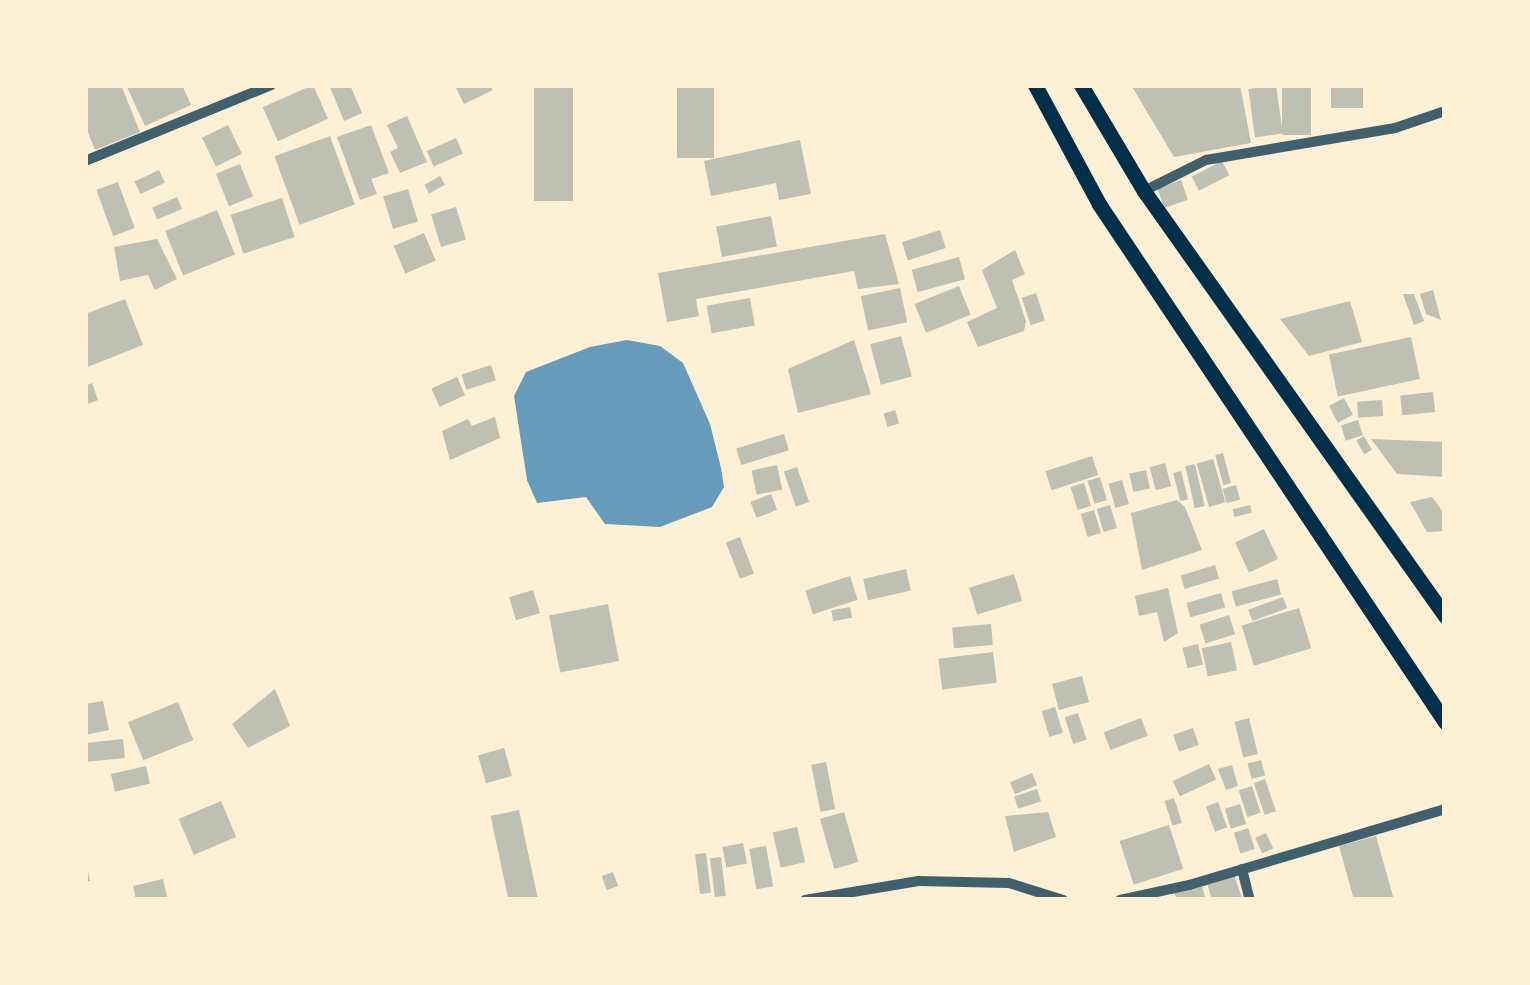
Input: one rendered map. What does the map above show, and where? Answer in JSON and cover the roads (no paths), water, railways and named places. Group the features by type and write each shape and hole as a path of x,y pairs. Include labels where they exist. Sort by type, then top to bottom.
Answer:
{"main road":[{"path":"1035,85 1099,204 1445,722"},
{"path":"1082,85 1144,192 1445,616"}],"street":[{"path":"85,161 271,85"},
{"path":"1144,192 1206,160 1394,128 1445,110"},
{"path":"1120,900 1242,869 1445,809"},
{"path":"1242,869 1250,900"},
{"path":"805,900 918,881 1009,883 1063,900"}],"water":[{"path":"627,340 660,346 683,363 710,424 721,468 724,487 712,507 660,527 605,524 586,497 537,503 527,480 514,396 526,372 590,347"}]}
